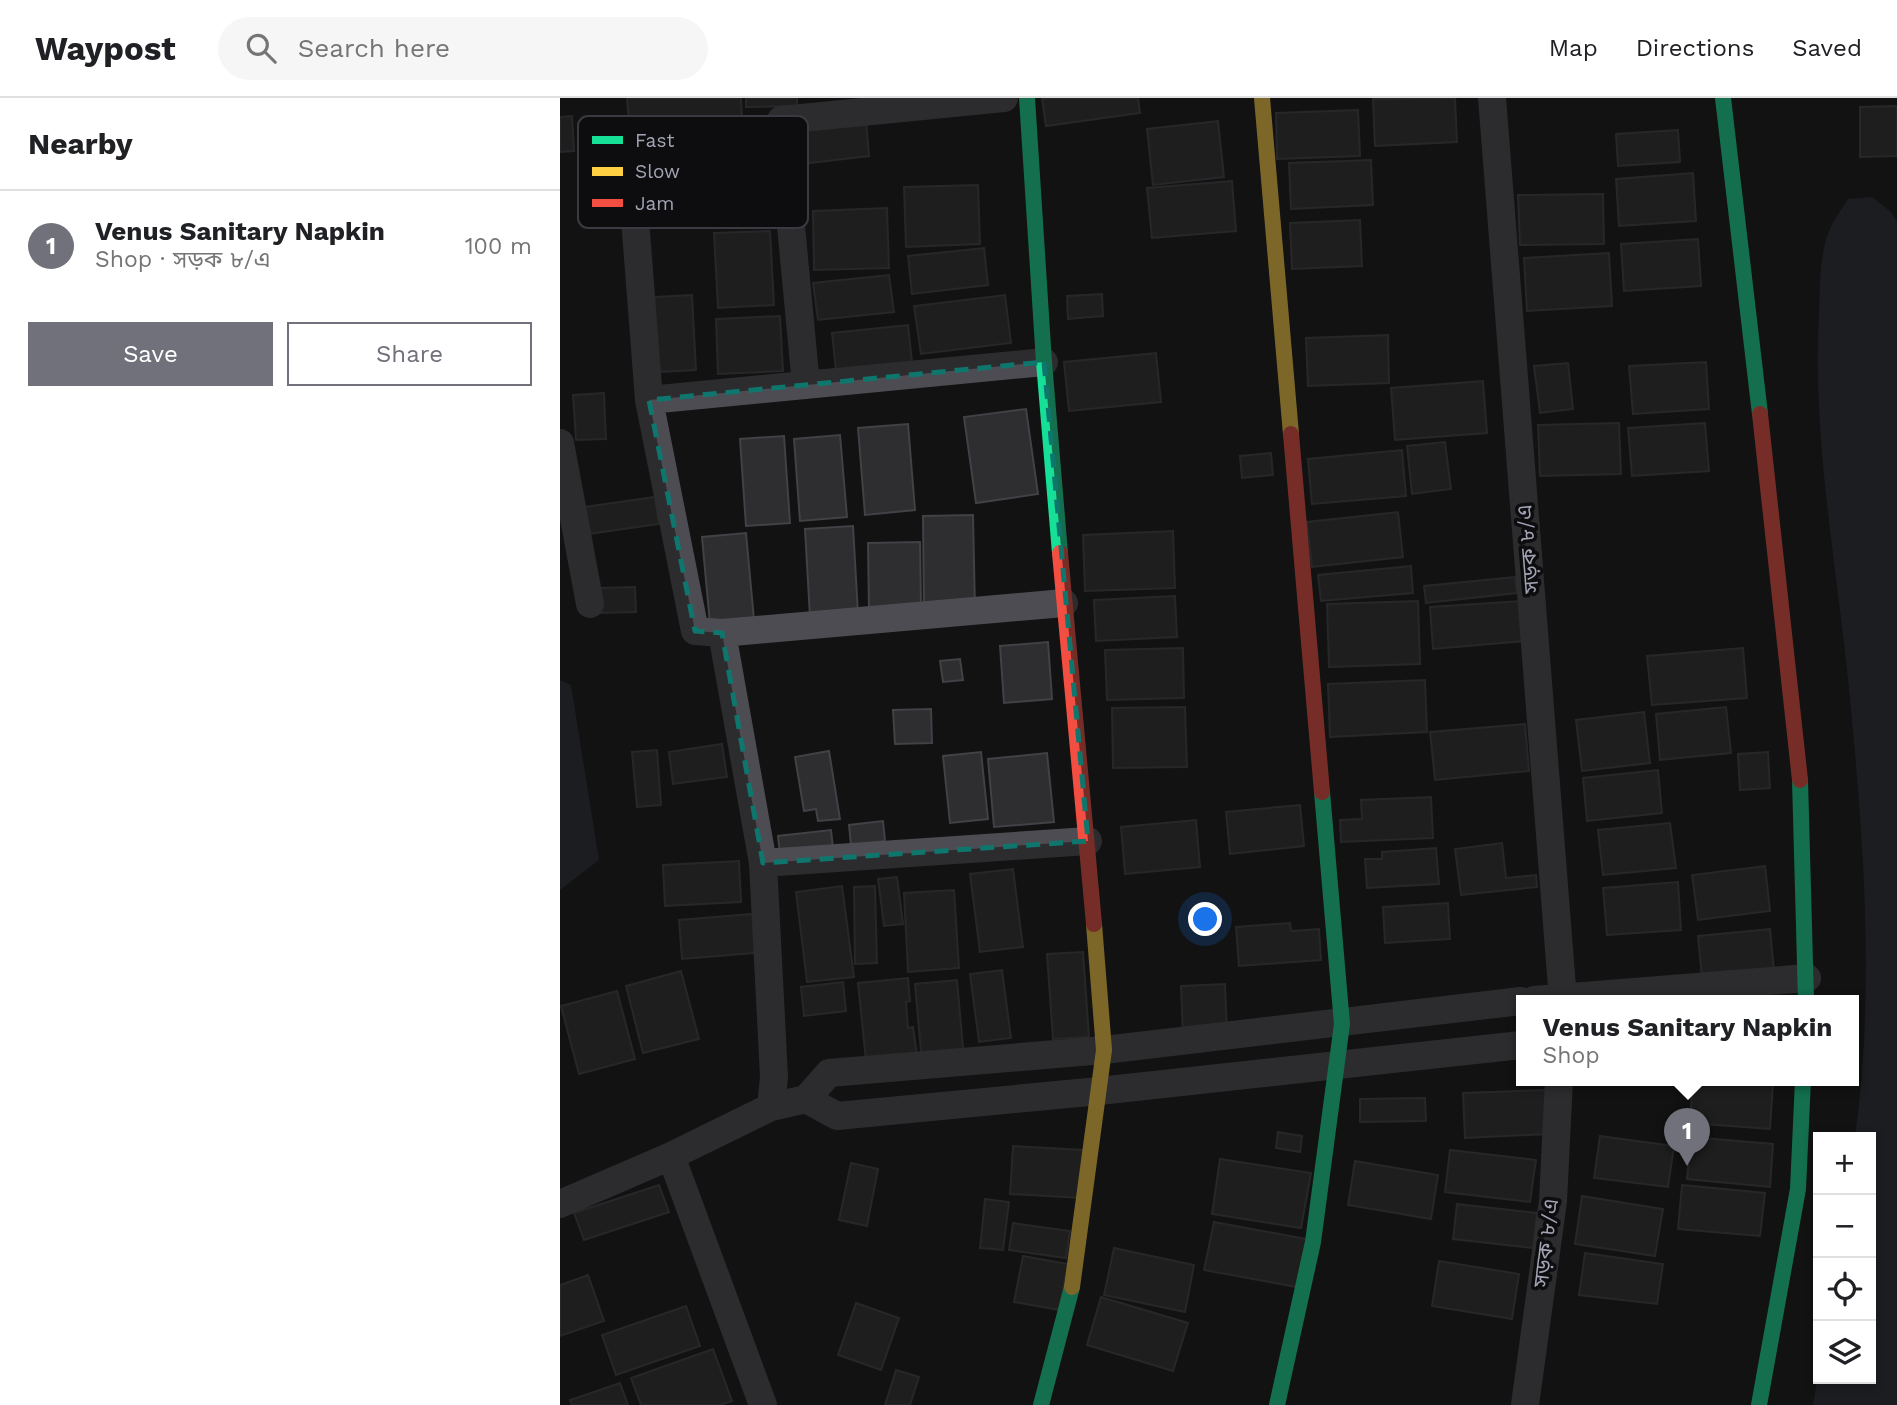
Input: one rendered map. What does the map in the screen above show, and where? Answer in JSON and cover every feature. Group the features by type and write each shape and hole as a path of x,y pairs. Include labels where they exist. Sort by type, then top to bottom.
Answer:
{"street":[{"path":"808,117 1004,98"},
{"path":"1027,98 1044,362 1064,603 1088,841 1104,1050 1075,1276 1041,1405"},
{"path":"1262,98 1342,1024 1313,1242 1278,1405"},
{"name":"সড়ক ৮/এ","path":"1492,98 1563,995"},
{"path":"1644,995 1807,989 1800,781 1723,98"},
{"path":"636,228 649,400 695,631 722,633 1064,603"},
{"path":"791,228 806,385"},
{"path":"649,400 1044,362"},
{"path":"560,443 590,604"},
{"path":"722,633 763,863 774,1077 771,1107"},
{"path":"763,863 1088,841"},
{"path":"560,1204 671,1156 771,1107 806,1099 829,1073 1104,1050 1516,1002"},
{"path":"806,1099 837,1116 1099,1091 1336,1063 1516,1045"},
{"name":"সড়ক ৮/এ","path":"1525,1405 1553,1200 1559,1086"},
{"path":"1759,1405 1798,1189 1803,1086"},
{"path":"671,1156 763,1405"}],"highlighted area":[{"path":"1044,362 1088,841 763,863 722,633 695,631 649,400"}],"shaded area":[{"path":"1872,197 1891,212 1897,222 1897,1405 1813,1405 1816,1384 1876,1384 1876,1132 1856,1132 1865,1028 1863,863 1850,699 1827,507 1819,411 1818,363 1823,251 1829,231 1848,199"},
{"path":"560,680 571,685 599,860 560,890"}],"building":[{"path":"627,98 741,98 742,116 628,116"},
{"path":"746,98 797,98 797,106 746,107"},
{"path":"1138,98 1140,113 1046,126 1042,99"},
{"path":"1455,98 1457,142 1375,146 1373,99"},
{"path":"1897,106 1897,156 1860,157 1860,107"},
{"path":"1358,110 1360,156 1277,159 1276,113"},
{"path":"572,116 574,151 560,152 560,117"},
{"path":"866,119 869,156 808,163 808,125"},
{"path":"1218,121 1224,177 1153,185 1147,129"},
{"path":"1678,130 1680,162 1618,166 1616,134"},
{"path":"1371,160 1373,205 1291,209 1289,163"},
{"path":"1693,173 1696,221 1619,226 1616,179"},
{"path":"1232,181 1236,231 1152,238 1147,188"},
{"path":"978,185 980,244 906,247 904,187"},
{"path":"1603,194 1604,244 1520,245 1518,195"},
{"path":"887,208 889,268 814,270 813,211"},
{"path":"1360,220 1362,266 1292,269 1290,223"},
{"path":"770,231 774,305 718,308 714,233"},
{"path":"1698,239 1701,286 1624,291 1621,244"},
{"path":"984,248 988,285 912,294 908,256"},
{"path":"1609,253 1612,306 1527,311 1524,258"},
{"path":"889,275 894,312 818,320 813,283"},
{"path":"1102,294 1103,316 1068,319 1067,296"},
{"path":"692,295 696,370 640,373 636,298"},
{"path":"1005,295 1011,343 921,354 914,306"},
{"path":"780,316 783,371 718,374 716,319"},
{"path":"908,325 912,362 836,371 832,333"},
{"path":"1388,335 1389,383 1308,386 1306,338"},
{"path":"1156,353 1161,402 1069,411 1064,362"},
{"path":"1706,362 1709,409 1633,414 1629,366"},
{"path":"1568,363 1573,409 1540,413 1534,366"},
{"path":"1483,381 1487,433 1395,440 1391,388"},
{"path":"604,393 606,439 576,440 573,395"},
{"path":"1026,409 1038,494 976,503 964,417"},
{"path":"1619,423 1621,474 1540,476 1538,425"},
{"path":"1705,423 1709,471 1632,476 1628,428"},
{"path":"908,424 915,510 865,515 858,428"},
{"path":"840,435 847,517 800,521 794,439"},
{"path":"784,436 790,523 746,526 740,439"},
{"path":"1445,442 1451,489 1412,494 1407,446"},
{"path":"1402,450 1406,496 1312,504 1308,459"},
{"path":"1271,453 1273,475 1242,478 1240,456"},
{"path":"655,497 659,524 588,534 584,507"},
{"path":"1398,512 1403,557 1312,567 1307,522"},
{"path":"973,515 975,610 924,610 923,516"},
{"path":"853,526 858,614 810,617 805,529"},
{"path":"1173,531 1175,588 1085,591 1083,535"},
{"path":"746,533 754,620 710,624 702,537"},
{"path":"920,542 921,608 869,609 868,543"},
{"path":"1411,566 1413,593 1321,601 1318,575"},
{"path":"1515,577 1517,593 1426,603 1424,586"},
{"path":"635,587 636,612 598,613 597,588"},
{"path":"1175,596 1177,637 1096,641 1094,600"},
{"path":"1418,601 1420,664 1329,667 1327,604"},
{"path":"1522,601 1525,641 1433,649 1430,607"},
{"path":"1048,642 1052,699 1004,703 1000,646"},
{"path":"1183,648 1184,698 1107,700 1105,650"},
{"path":"1743,648 1747,698 1652,705 1647,656"},
{"path":"960,659 963,680 943,682 940,661"},
{"path":"1425,680 1427,732 1330,737 1328,684"},
{"path":"1185,707 1187,767 1113,768 1112,708"},
{"path":"1726,707 1731,753 1660,760 1656,714"},
{"path":"931,709 932,743 895,744 893,710"},
{"path":"1644,712 1650,763 1582,771 1576,720"},
{"path":"1525,724 1529,771 1435,780 1430,732"},
{"path":"722,744 727,777 673,784 669,752"},
{"path":"657,750 661,805 637,807 632,752"},
{"path":"829,751 840,819 818,821 816,809 804,811 795,757"},
{"path":"981,752 988,819 950,823 943,756"},
{"path":"1768,752 1770,788 1740,790 1738,754"},
{"path":"1047,753 1054,822 994,827 988,759"},
{"path":"1658,770 1662,813 1587,821 1583,778"},
{"path":"1431,797 1433,838 1341,842 1340,820 1362,819 1361,800"},
{"path":"1300,805 1304,846 1230,854 1226,812"},
{"path":"1196,820 1200,867 1125,874 1121,827"},
{"path":"883,821 885,841 851,845 849,825"},
{"path":"1670,823 1676,868 1603,875 1598,830"},
{"path":"831,830 833,848 780,854 778,836"},
{"path":"1502,843 1506,878 1536,875 1537,887 1461,895 1455,849"},
{"path":"1436,848 1439,884 1367,888 1365,859 1382,859 1382,852"},
{"path":"739,861 741,902 665,906 663,865"},
{"path":"1765,866 1770,911 1698,920 1692,875"},
{"path":"1013,869 1023,947 980,952 970,874"},
{"path":"897,877 903,924 884,926 878,879"},
{"path":"1678,882 1681,930 1607,935 1603,888"},
{"path":"842,886 854,977 807,982 796,892"},
{"path":"875,886 877,963 855,964 854,887"},
{"path":"954,890 959,968 908,972 904,893"},
{"path":"1448,903 1450,939 1385,943 1383,907"},
{"path":"763,913 766,952 682,959 679,920"},
{"path":"1290,923 1291,931 1319,929 1321,960 1239,966 1236,927"},
{"path":"1770,929 1774,971 1702,978 1698,936"},
{"path":"1083,952 1089,1037 1053,1039 1047,954"},
{"path":"1002,970 1011,1038 979,1042 970,974"},
{"path":"681,971 699,1039 643,1053 626,986"},
{"path":"908,978 908,1028 913,1027 917,1055 866,1061 858,983"},
{"path":"957,980 964,1059 922,1063 915,984"},
{"path":"843,982 846,1011 804,1016 801,987"},
{"path":"1225,984 1227,1032 1183,1035 1181,986"},
{"path":"617,991 635,1059 579,1074 561,1006"},
{"path":"1693,1086 1773,1086 1770,1129 1690,1123"},
{"path":"1547,1090 1549,1134 1465,1138 1463,1093"},
{"path":"1425,1098 1426,1121 1360,1122 1360,1099"},
{"path":"1278,1132 1302,1136 1300,1152 1276,1148"},
{"path":"1600,1136 1674,1146 1668,1187 1594,1178"},
{"path":"1691,1137 1773,1144 1770,1187 1687,1179"},
{"path":"1013,1146 1083,1150 1081,1198 1010,1194"},
{"path":"1450,1150 1536,1160 1530,1202 1445,1192"},
{"path":"1220,1159 1311,1173 1301,1228 1212,1214"},
{"path":"1355,1161 1438,1175 1431,1219 1348,1205"},
{"path":"851,1163 878,1169 867,1226 839,1220"},
{"path":"659,1185 669,1212 584,1240 574,1213"},
{"path":"1682,1185 1765,1193 1760,1236 1678,1229"},
{"path":"1582,1196 1663,1209 1655,1256 1575,1244"},
{"path":"985,1199 1009,1202 1003,1250 980,1248"},
{"path":"1457,1204 1537,1213 1533,1248 1453,1239"},
{"path":"1214,1222 1312,1240 1302,1288 1204,1270"},
{"path":"1013,1223 1070,1231 1066,1258 1009,1250"},
{"path":"1114,1248 1194,1265 1185,1312 1104,1295"},
{"path":"1585,1253 1663,1264 1657,1304 1579,1295"},
{"path":"1023,1256 1068,1264 1059,1310 1014,1302"},
{"path":"1439,1261 1519,1274 1512,1319 1432,1306"},
{"path":"588,1275 604,1321 560,1336 560,1285"},
{"path":"1101,1297 1188,1323 1173,1371 1087,1345"},
{"path":"856,1303 899,1318 881,1370 838,1355"},
{"path":"686,1306 700,1346 616,1375 602,1335"},
{"path":"713,1349 732,1401 720,1405 641,1405 631,1378"},
{"path":"896,1370 919,1377 910,1405 885,1405"},
{"path":"620,1383 628,1405 572,1405 570,1400"}],"traffic: fast":[{"path":"1027,98 1044,362 1060,553"},
{"path":"1723,98 1760,414"},
{"path":"1800,780 1806,995"},
{"path":"1277,1405 1313,1242 1342,1024 1322,792"},
{"path":"1759,1405 1798,1189 1803,1086"},
{"path":"1041,1405 1072,1287"}],"traffic: slow":[{"path":"1262,98 1291,434"},
{"path":"1072,1287 1104,1050 1094,924"}],"traffic: jam":[{"path":"1760,414 1800,780"},
{"path":"1291,434 1322,792"},
{"path":"1060,553 1094,924"}],"place":[{"name":"Venus Sanitary Napkin","path":"1687,1166"}]}
